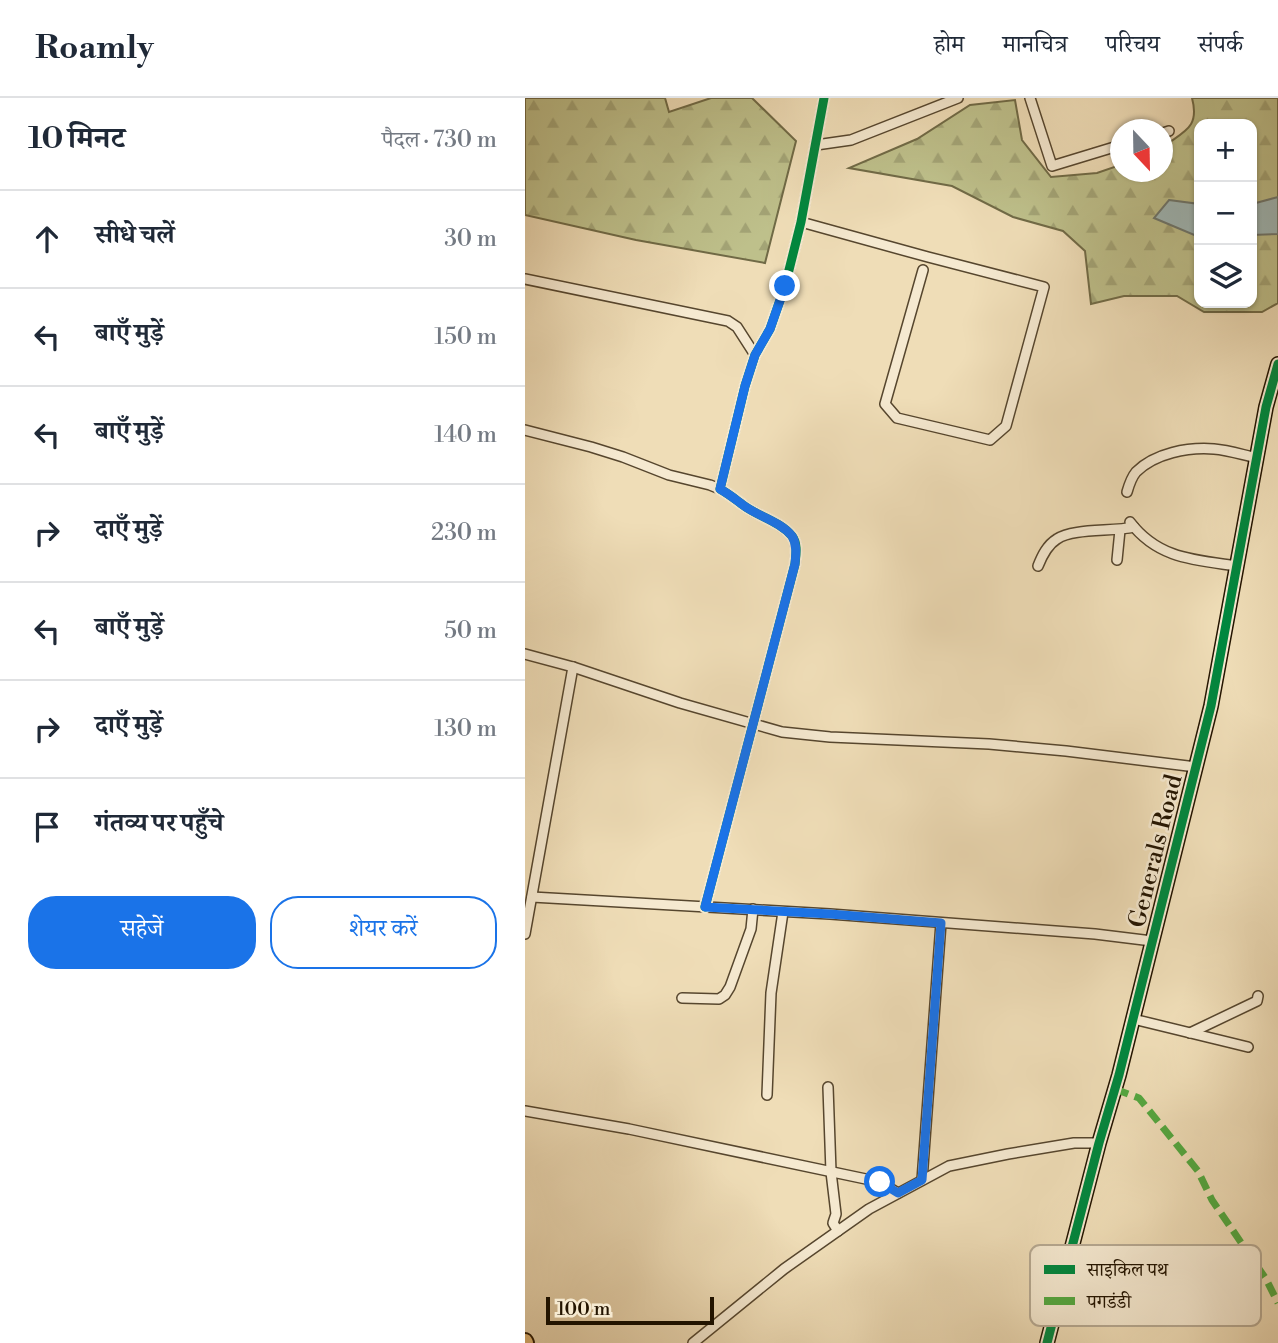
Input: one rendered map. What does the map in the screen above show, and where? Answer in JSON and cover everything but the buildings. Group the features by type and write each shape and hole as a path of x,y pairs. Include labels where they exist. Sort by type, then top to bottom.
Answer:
{"street":[{"path":"720,489 755,355 770,329 801,222 824,98"},
{"path":"816,145 851,140 958,98"},
{"path":"1030,98 1052,166 1110,148"},
{"path":"801,222 1044,287 1006,426 990,440 897,418 885,404 923,271"},
{"path":"525,279 728,321 737,327 755,355"},
{"name":"Generals Road","path":"1073,1245 1119,1074 1211,706 1266,407 1276,379 1278,364"},
{"path":"525,430 591,447 669,475 710,485 732,495 742,505 793,537 796,549 795,564 705,907"},
{"path":"1127,492 1136,472 1154,460 1173,453 1191,449 1214,449 1257,458"},
{"path":"1038,566 1049,545 1058,538 1070,534 1121,530 1132,524 1139,534 1153,545 1171,554 1191,560 1237,566"},
{"path":"1117,560 1121,530"},
{"path":"525,654 782,732 830,737 1002,745 1196,767"},
{"path":"525,934 573,667"},
{"path":"531,897 753,909 1094,934 1152,941"},
{"path":"682,998 719,999 725,995 751,929 753,909"},
{"path":"767,1095 771,993 783,912"},
{"path":"922,1180 941,923"},
{"path":"1190,1033 1257,1001 1258,996"},
{"path":"1133,1019 1248,1048"},
{"path":"828,1087 831,1172 836,1214 833,1223 838,1231"},
{"path":"525,1111 629,1129 880,1182 898,1193"},
{"path":"693,1343 784,1269 869,1209 949,1166 1074,1143 1099,1143"},
{"name":"Generals Road","path":"1048,1343 1052,1326"}],"green space":[{"path":"525,98 665,98 669,112 711,98 752,98 796,141 765,263 636,240 525,215"},
{"path":"1192,98 1278,98 1278,303 1262,312 1204,312 1197,308 1257,308 1257,119 1194,119 1194,306 1177,296 1124,296 1091,304 1085,251 1063,231 1013,217 952,186 849,168 917,139 970,105 1015,100 1022,140 1051,177 1097,173 1110,168 1110,182 1173,182 1173,140 1188,128 1194,116"}],"water":[{"path":"1278,197 1278,234 1257,235 1257,203"},
{"path":"1169,200 1194,203 1194,235 1154,218"}],"marked path":[{"path":"1115,1089 1139,1098 1198,1171 1212,1200 1243,1245"},
{"path":"1261,1272 1278,1303"}],"cycle path":[{"path":"705,907 796,553 794,539 787,531 720,489 745,386 755,355 770,329 785,286 801,222 824,98"},
{"path":"1072,1245 1119,1075 1211,706 1266,407 1278,364"},
{"path":"1047,1343 1051,1326"}],"route":[{"path":"785,286 770,329 755,355 745,386 720,489 793,537 796,549 795,564 705,907 941,923 922,1180 898,1193 880,1182"}]}
